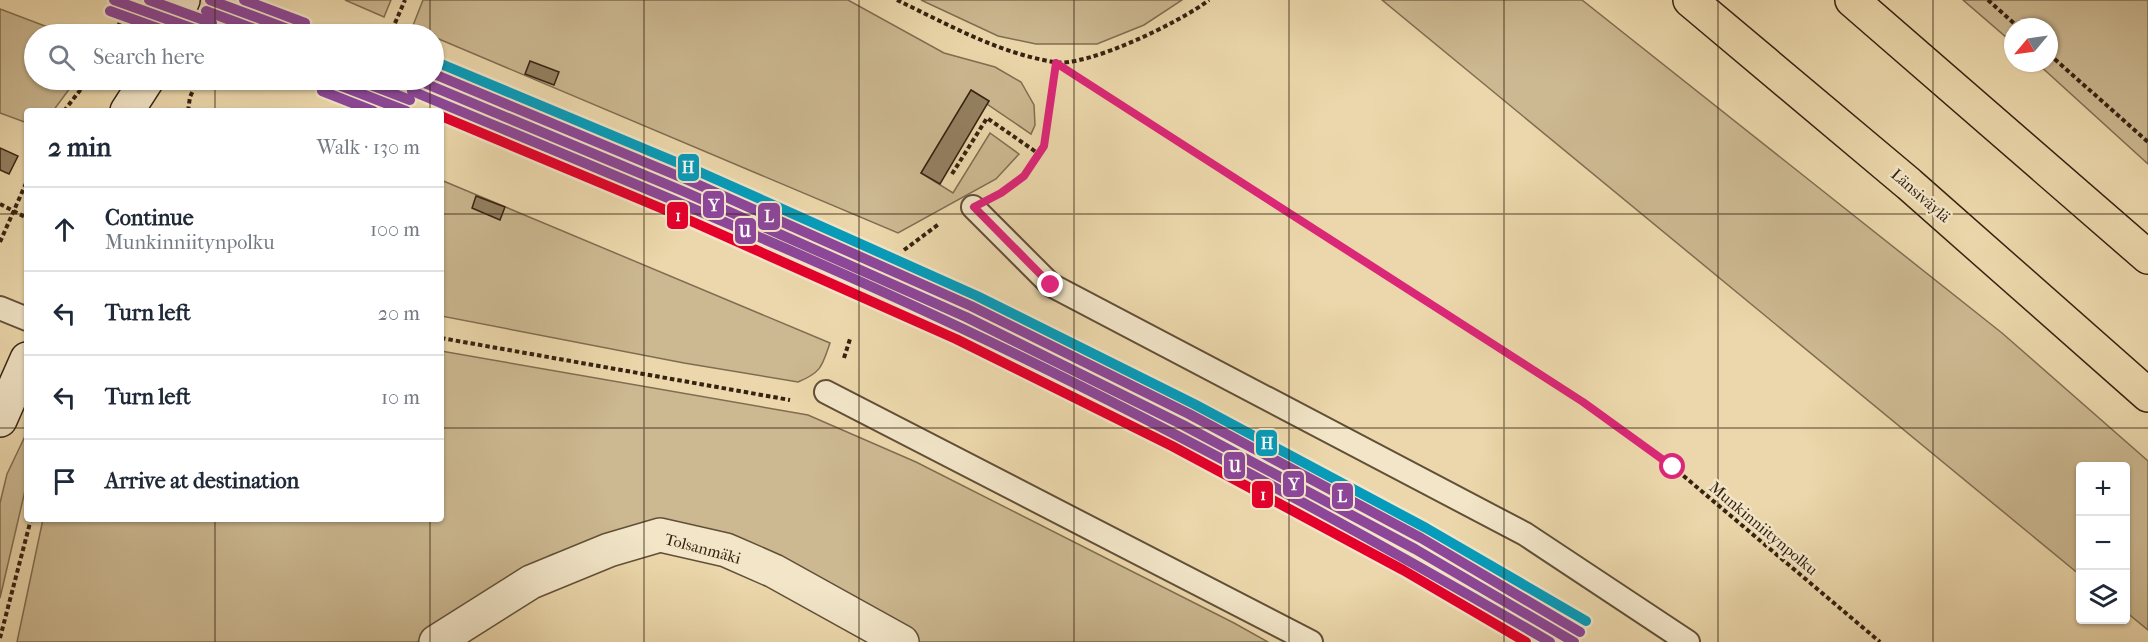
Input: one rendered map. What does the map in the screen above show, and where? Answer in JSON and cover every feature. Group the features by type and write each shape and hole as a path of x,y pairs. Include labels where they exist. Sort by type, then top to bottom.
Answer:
{"highway":[{"name":"Länsiväylä","path":"1690,0 1910,184 2148,395"},
{"path":"1852,0 2148,257"}],"street":[{"path":"172,24 183,0"},
{"path":"129,108 141,90"},
{"path":"142,108 146,90"},
{"path":"0,420 24,366"},
{"name":"Tolsanmäki","path":"436,642 531,582 609,550 660,535 726,550 765,567 902,642"}],"lane":[{"path":"974,207 1051,285 1525,534 1688,642"},
{"path":"0,308 24,318"},
{"path":"826,392 1311,642"}],"path":[{"path":"119,24 129,0"},
{"path":"395,24 405,0"},
{"path":"897,0 985,43 1056,63 1081,59 1134,41 1164,27 1209,0"},
{"path":"1988,0 2008,18"},
{"path":"2058,62 2148,142"},
{"path":"904,250 936,225 1001,193 1024,176 1044,146 1056,63"},
{"name":"Munkinniitynpolku","path":"1056,63 1583,402 1673,467 1880,642"},
{"path":"66,108 80,90"},
{"path":"188,108 194,90"},
{"path":"947,182 987,118 1039,154"},
{"path":"0,242 24,188"},
{"path":"0,204 24,217"},
{"path":"444,339 804,402 826,392 841,365 850,339"},
{"path":"0,638 30,522"}],"shaded area":[{"path":"345,0 391,0 384,17"},
{"path":"423,0 848,0 944,53 995,67 1021,82 1034,105 1035,125 1031,134 987,104 989,101 971,90 921,173 953,193 990,133 1019,154 996,179 898,233 444,41 444,24 414,24"},
{"path":"921,0 1182,0 1144,25 1097,44 1036,44 998,36"},
{"path":"1382,0 1582,0 2002,333 2148,461 2148,630 2130,615 2130,462 2076,462 2076,572"},
{"path":"1963,0 2148,0 2148,164 2047,72 2058,72 2058,18 2004,18 2004,35"},
{"path":"0,9 40,24 24,24 24,90 69,90 55,108 24,108 24,122 0,113"},
{"path":"444,181 830,343 823,363 817,371 798,382 684,363 444,317"},
{"path":"444,352 808,415 916,462 1268,642 918,642 765,554 669,520 623,531 551,555 417,642 17,642 42,522 444,522"},
{"path":"24,438 24,495 0,598 0,503 7,474"}],"building":[{"path":"530,61 559,72 554,85 525,74"},
{"path":"971,90 989,101 940,184 921,173"},
{"path":"0,148 18,156 9,174 0,170"},
{"path":"476,196 505,207 500,220 472,208"}],"transit line":[{"name":"Y","path":"114,0 180,24"},
{"name":"L","path":"149,0 212,23"},
{"name":"Y","path":"210,0 274,24"},
{"name":"L","path":"244,0 305,23"},
{"name":"U","path":"110,11 146,24"},
{"name":"U","path":"206,11 241,24"},
{"name":"H","path":"444,65 695,170 977,296 1194,404 1426,528 1586,621"},
{"name":"L","path":"444,78 690,181 971,306 1189,414 1421,538 1580,632"},
{"name":"Y","path":"352,90 398,108"},
{"name":"L","path":"384,90 410,100"},
{"name":"Y","path":"441,90 685,192 966,317 1183,425 1415,549 1574,642"},
{"name":"U","path":"322,91 365,108"},
{"name":"U","path":"412,91 757,236 1036,364 1259,479 1550,642"},
{"name":"1","path":"444,117 675,214 956,339 1172,446 1403,570 1526,642"}],"route":[{"path":"1051,285 974,207 1001,193 1024,176 1044,146 1056,63 1583,402 1673,467"}]}
